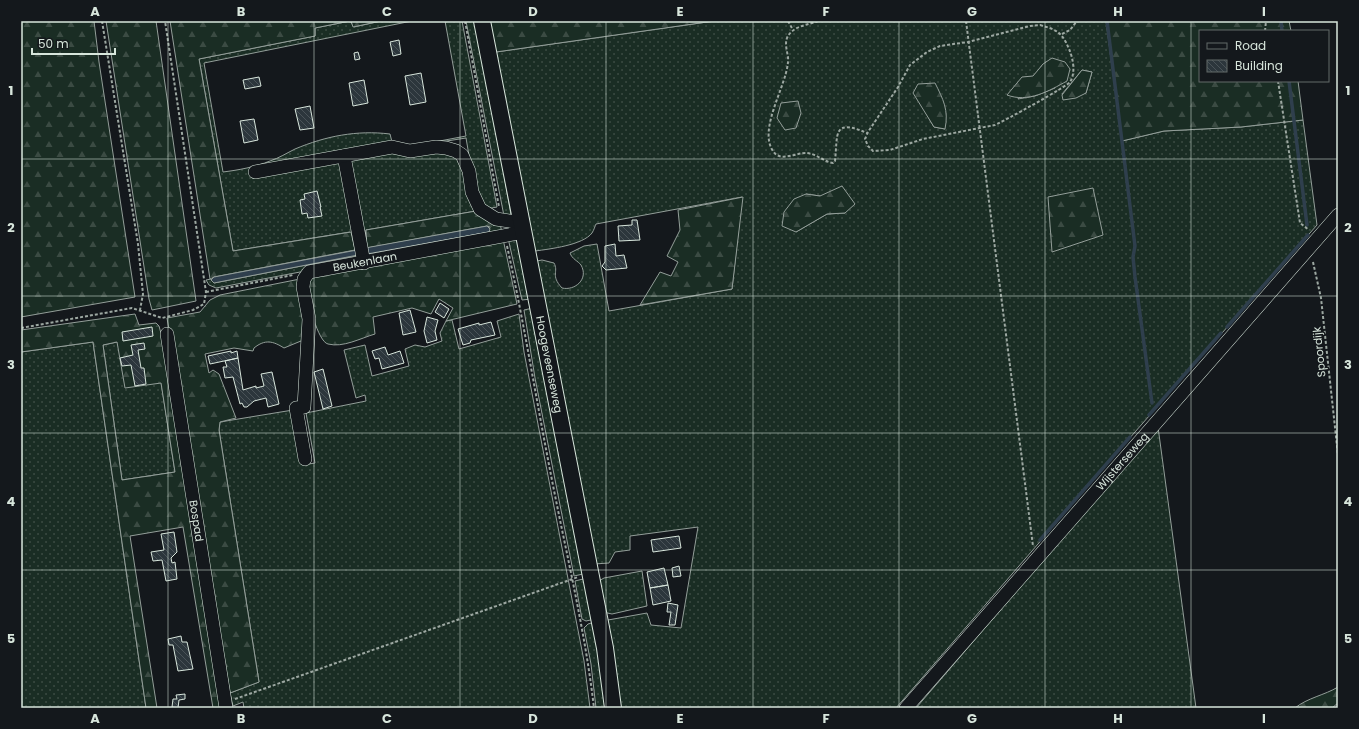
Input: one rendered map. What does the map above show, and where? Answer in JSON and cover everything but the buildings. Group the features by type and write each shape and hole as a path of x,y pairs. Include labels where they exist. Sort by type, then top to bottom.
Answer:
{"main road":[{"name":"Hoogeveenseweg","path":"482,21 591,574 605,648 613,708"}],"street":[{"path":"255,172 392,147 410,151 446,148 462,155 469,171 475,202 486,215 523,227"},
{"path":"344,156 364,263"},
{"name":"Wijsterseweg","path":"906,708 1338,215"},
{"name":"Beukenlaan","path":"309,272 505,236 523,227"},
{"path":"305,460 296,408 304,406 309,318 303,287 304,279 309,272"},
{"name":"Bospad","path":"167,334 225,705"}],"path":[{"path":"102,21 138,244 143,294 140,310"},
{"path":"21,328 132,308 152,316 162,318 193,310 204,304 206,292 165,21"},
{"path":"465,21 502,220"},
{"path":"788,21 794,30"},
{"path":"818,21 800,26 787,38 788,61 785,82 769,122 773,152 781,157 806,153 833,163 835,161 837,132 841,129 851,127 867,133"},
{"path":"966,21 1035,561"},
{"path":"1062,34 1070,30 1077,21"},
{"path":"1040,25 1054,29 1062,34 1072,56 1074,70 1070,82 1062,90 1036,102 1006,120 996,124 923,139 880,152 873,151 868,146 865,139 867,133 881,114 910,65 927,52 940,46 968,42 1030,26 1040,25"},
{"path":"1278,82 1300,223 1308,228 1317,239"},
{"name":"Hoogeveenseweg","path":"505,236 528,340 533,378 571,579 587,652 594,708"},
{"name":"Spoordijk","path":"1306,251 1314,264 1321,298 1338,455"},
{"path":"206,292 309,272"},
{"path":"225,705 571,579 591,574"}],"green space":[{"path":"21,21 94,21 135,297 21,317"},
{"path":"106,21 156,21 196,301 152,310 149,299"},
{"path":"170,21 350,21 315,28 315,36 199,59 233,251 351,232 355,250 210,279"},
{"path":"350,21 354,27 381,21 412,21 204,63 223,172 259,165 307,144 330,137 378,133 390,134 392,142 337,162 341,166 357,249 355,250 350,232 233,251 199,59 315,36 315,28"},
{"path":"351,21 381,21 353,27"},
{"path":"445,21 462,21 497,207 486,209 475,190 466,138 408,147 466,136"},
{"path":"466,21 477,21 511,215 504,216"},
{"path":"490,21 714,21 496,52"},
{"path":"714,21 1106,21 1122,141 1164,131 1241,127 1303,120 1317,225 896,708 620,708 605,623 608,620 647,613 651,625 681,628 698,527 630,536 630,550 615,552 609,563 594,564 537,261 542,260 554,263 556,269 556,280 558,284 562,288 572,288 582,279 583,270 581,265 572,257 570,253 584,246 597,244 609,311 732,289 742,197 596,224 592,233 581,241 566,246 535,251 496,52","holes":["1043,64 1055,88 1035,96 1018,99","1082,70 1092,72 1086,93 1062,94","926,113 945,129 934,127","806,194 820,196 845,213 827,214 796,232"]},
{"path":"1107,21 1289,21 1291,30 1199,30 1199,82 1298,82 1303,120 1241,127 1164,131 1122,141"},
{"path":"1052,58 1065,62 1070,69 1067,81 1053,89 1030,97 1023,98 1007,95 1022,77 1033,76 1043,64"},
{"path":"1082,70 1092,72 1086,93 1076,98 1063,100 1062,95"},
{"path":"935,83 946,110 945,129 934,127 913,93 918,84"},
{"path":"798,101 801,113 796,128 785,130 777,118 781,103"},
{"path":"393,150 441,150 459,160 476,211 366,230 365,236 351,162 353,159"},
{"path":"842,186 855,204 845,213 827,214 796,232 782,226 784,212 794,199 806,194 820,196"},
{"path":"1093,188 1103,235 1052,252 1048,197"},
{"path":"743,197 732,289 640,305 660,272 671,276 678,262 667,256 680,230 678,210"},
{"path":"476,211 500,223 502,233 496,234 496,231 489,232 490,227 487,226 367,248 366,230"},
{"path":"519,236 531,299 522,300 508,238"},
{"path":"503,239 517,304 446,321 453,308 439,299 431,314 412,308 373,317 375,334 352,342 340,345 328,344 320,336 311,310 306,288 310,277"},
{"path":"358,255 358,261 216,288 209,285 206,280 211,279 214,283"},
{"path":"300,279 313,336 284,348 273,343 265,342 254,348 253,351 234,348 205,354 209,373 213,370 219,374 236,418 220,422 219,430 259,682 230,693 167,318 200,312 210,300 220,295"},
{"path":"533,308 583,574 574,576 535,378 524,310"},
{"path":"135,314 139,325 156,323 159,326 223,708 213,708 183,527 130,536 157,708 146,708 93,342 21,352 21,330","holes":["117,342 125,388 161,383 175,472 122,480 103,345"]},
{"path":"519,314 524,352 584,661 590,708 244,708 243,702 233,706 230,693 259,682 219,430 220,422 293,410 303,465 315,463 306,413 366,401 365,395 356,398 344,350 365,345 372,376 409,366 405,349 415,345 425,347 442,341 440,333 446,321 452,320 459,349 501,337 497,321"},
{"path":"93,342 146,708 21,708 21,352"},
{"path":"117,342 161,382 175,472 122,480 103,345"},
{"path":"1158,427 1196,708 916,708"},
{"path":"642,571 647,606 612,614 603,612 597,582 604,578"},
{"path":"583,579 588,583 595,619 586,621 582,619 575,581"},
{"path":"595,622 608,708 596,708 591,664 584,628 588,624"},
{"path":"1338,687 1338,703 1332,708 1295,708 1305,702"}],"water":[{"path":"487,226 490,229 489,232 367,254 365,248"},
{"path":"357,250 358,255 214,283 211,280 214,277"}],"waterway":[{"path":"1107,21 1135,246 1133,257 1135,277 1152,403"},
{"path":"1281,21 1282,30"},
{"path":"1289,82 1307,225"},
{"path":"1227,327 1308,235"},
{"path":"1149,415 1221,333"},
{"path":"1040,540 1130,437"}]}
